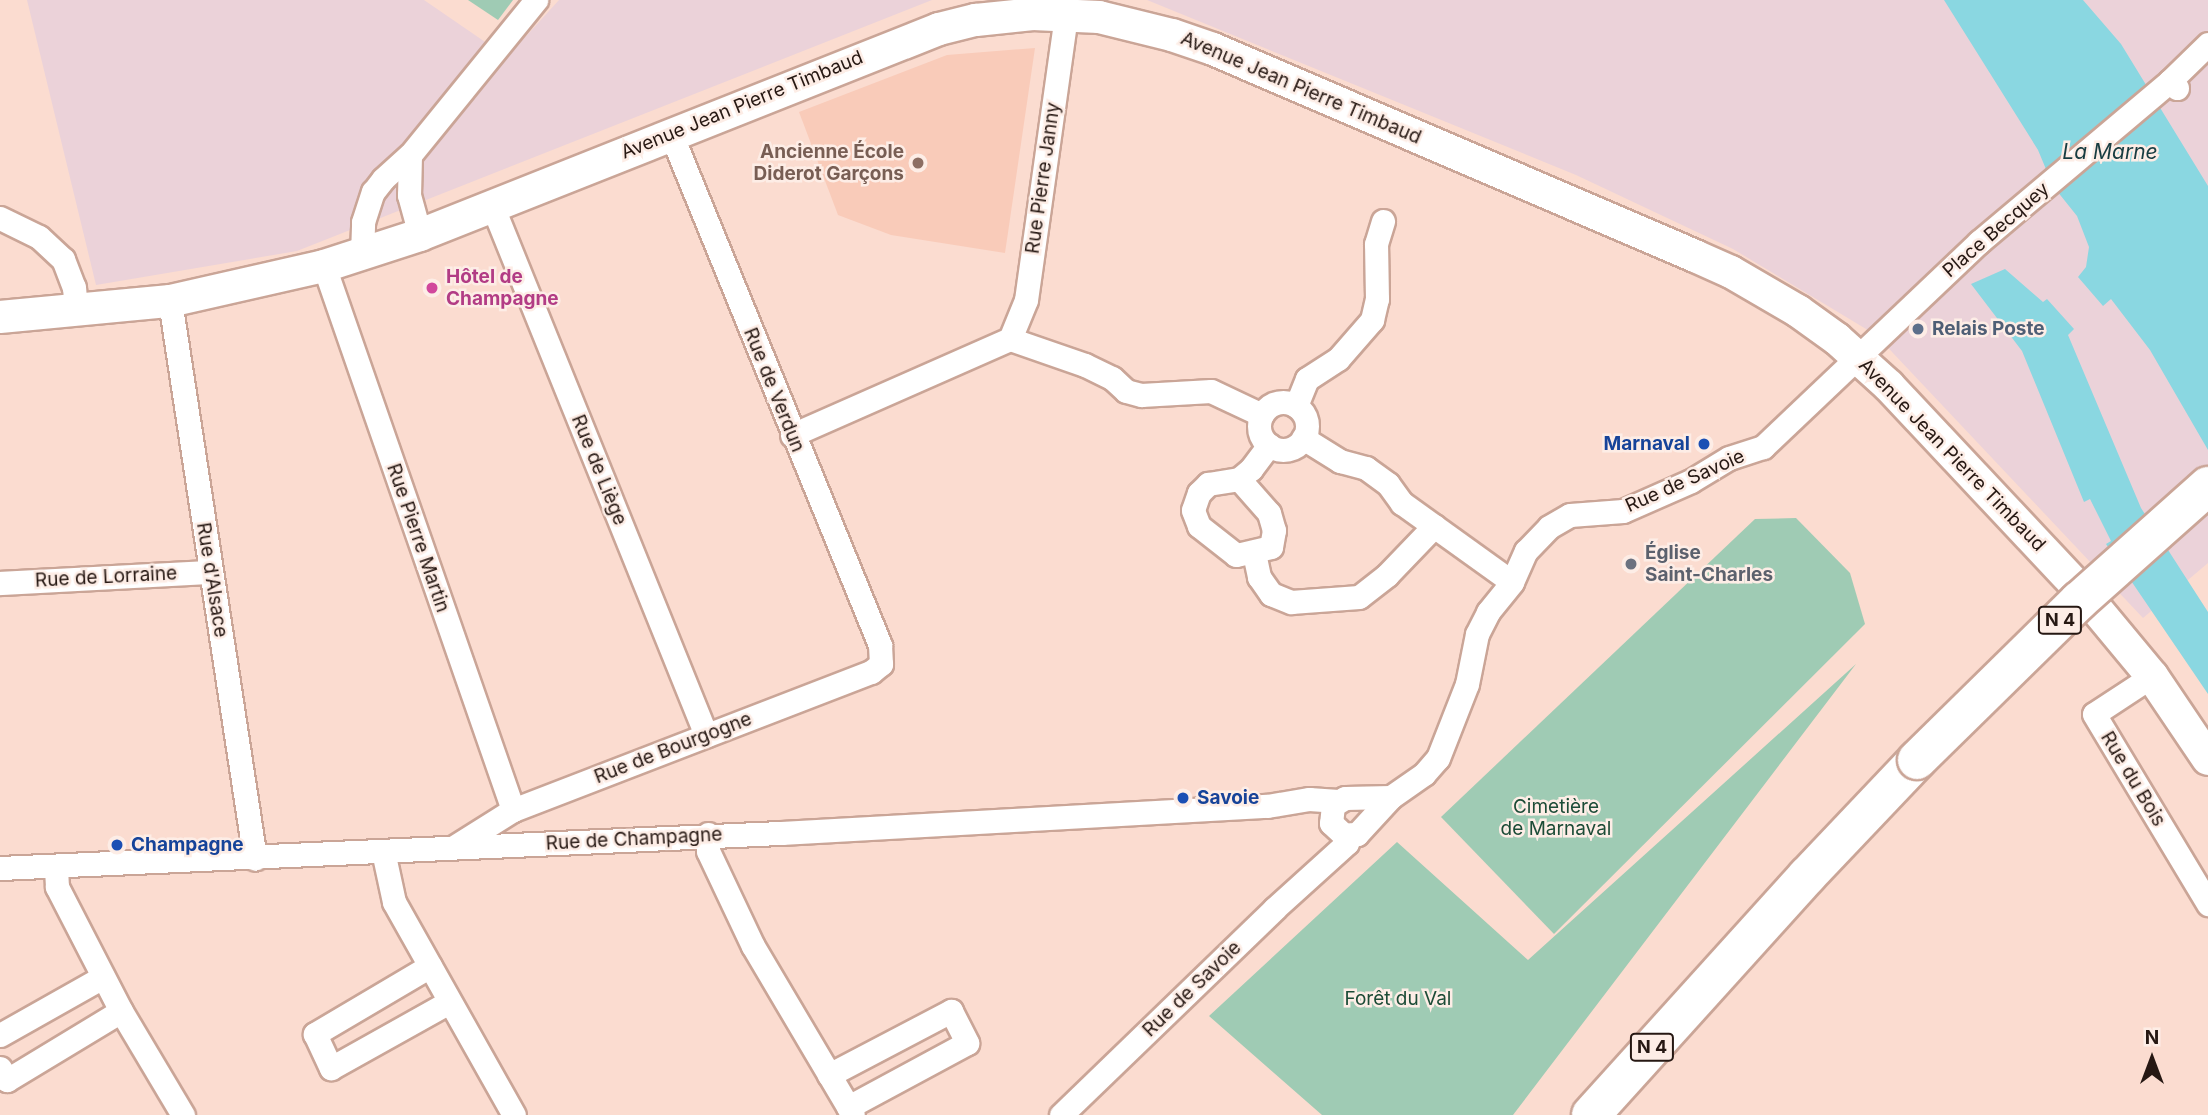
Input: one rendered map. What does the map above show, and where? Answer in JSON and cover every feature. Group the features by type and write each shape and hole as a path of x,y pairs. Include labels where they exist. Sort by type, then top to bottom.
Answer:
{"highway":[{"name":"N 4","path":"1591,1115 1716,981 1807,876 1917,760 2079,601 2208,486"},
{"name":"N 4","path":"1613,1115 1716,981"}],"main road":[{"name":"Avenue Jean Pierre Timbaud","path":"0,317 76,312 170,300 362,255 420,235 940,29 1000,16 1066,15 1135,25 1213,49 1695,256 1766,291 1859,358 2078,587 2152,676 2208,759"}],"street":[{"path":"362,255 363,222 373,192 383,178 410,155 536,0"},
{"name":"Rue Pierre Janny","path":"1010,339 1026,300 1066,15"},
{"name":"Place Becquey","path":"1859,358 1971,250 2173,84 2208,45"},
{"name":"Rue de Verdun","path":"671,134 880,645"},
{"path":"410,155 409,195 420,235"},
{"name":"Rue de Liège","path":"492,205 706,736"},
{"path":"0,218 39,237 63,259 74,287 76,312"},
{"path":"1296,405 1307,379 1338,359 1372,320 1377,299 1377,244 1383,221"},
{"name":"Rue Pierre Martin","path":"324,266 513,810"},
{"name":"Rue d'Alsace","path":"170,300 255,859"},
{"path":"792,435 1010,339 1084,365 1112,378 1126,391 1141,395 1211,391 1262,415"},
{"name":"Rue de Savoie","path":"1061,1115 1273,909 1324,864 1329,835 1346,818 1391,797 1424,774 1438,758 1467,684 1477,634 1488,612 1512,582 1526,551 1549,527 1570,515 1623,510 1691,481 1729,457 1763,447 1859,358"},
{"path":"1281,402 1296,405 1307,424 1303,438 1298,444 1284,450 1269,445 1261,435 1262,415 1266,408 1281,402"},
{"path":"1303,438 1339,461 1366,468 1388,484 1402,503 1512,582"},
{"path":"1239,479 1269,513 1275,530 1271,547 1236,555 1199,526 1193,510 1199,492 1208,484 1239,479 1251,469 1269,445"},
{"path":"1254,553 1259,577 1271,594 1291,602 1359,597 1387,575 1434,526"},
{"name":"Rue de Lorraine","path":"0,583 211,572"},
{"name":"Rue de Bourgogne","path":"452,849 513,810 871,672 881,664 880,645"},
{"name":"Rue du Bois","path":"2152,676 2094,714 2208,904"},
{"name":"Rue de Champagne","path":"0,868 255,859 1267,806 1346,818"},
{"path":"708,834 708,851 753,946 829,1075 851,1111 967,1043 951,1011 829,1075"},
{"path":"383,851 394,902 514,1115"},
{"path":"56,866 57,887 121,1011 183,1115"},
{"path":"429,966 315,1034 331,1068 449,1002"},
{"path":"0,1035 103,977"},
{"path":"0,1068 7,1080 121,1011"}],"shaded area":[{"path":"27,0 424,0 507,57 559,0 932,0 297,251 96,285"},
{"path":"1147,0 2208,0 2208,563 2143,618 1876,335 1733,249 1576,175"},
{"name":"Ancienne École Diderot Garçons","path":"1035,48 1005,253 891,235 838,215 799,112 947,55"}],"green space":[{"path":"468,0 513,0 498,20"},
{"name":"Cimetière de Marnaval","path":"1796,518 1850,573 1865,624 1554,934 1441,817 1755,519"},
{"name":"Forêt du Val","path":"1856,664 1513,1115 1322,1115 1209,1016 1397,842 1528,960"}],"water":[{"name":"La Marne","path":"1944,0 2083,0 2121,44 2208,186 2208,450 2150,350 2111,299 2103,306 2078,277 2086,267 2089,247 2077,216 2053,186 2038,150"},
{"path":"2005,269 2043,302 2047,299 2074,329 2068,335 2141,508 2208,612 2208,694 2106,544 2111,541 2090,499 2084,502 2022,351 1971,284"}],"place":[{"name":"Ancienne École Diderot Garçons","path":"918,163"},
{"name":"Hôtel de Champagne","path":"432,288"},
{"name":"Relais Poste","path":"1918,329"},
{"name":"Marnaval","path":"1704,444"},
{"name":"Église Saint-Charles","path":"1631,564"},
{"name":"Savoie","path":"1183,798"},
{"name":"Champagne","path":"117,845"}]}
